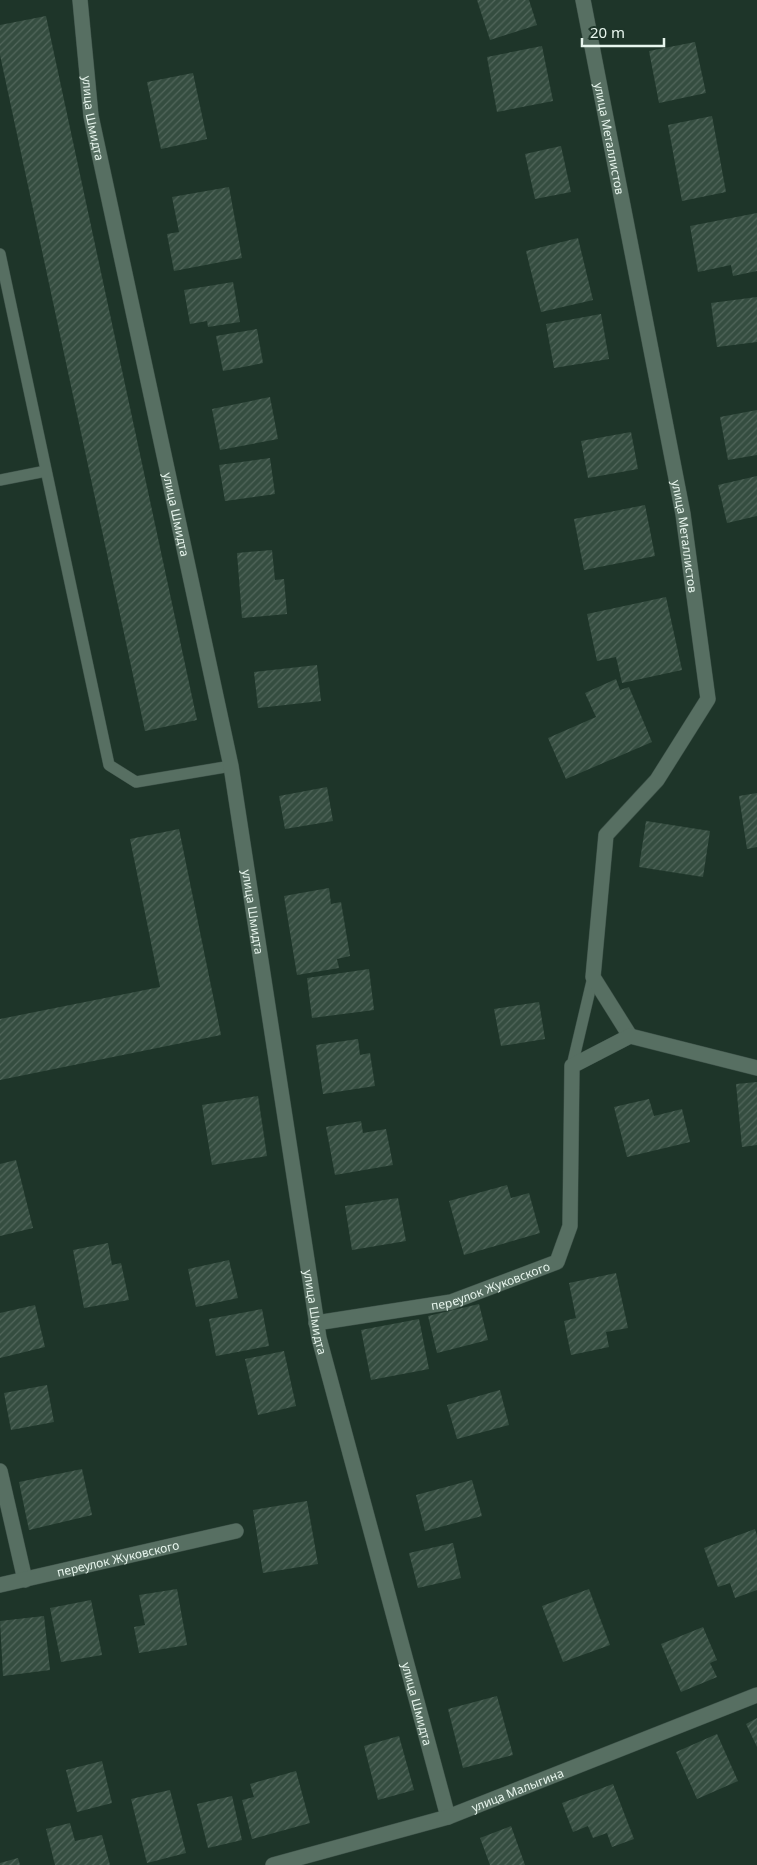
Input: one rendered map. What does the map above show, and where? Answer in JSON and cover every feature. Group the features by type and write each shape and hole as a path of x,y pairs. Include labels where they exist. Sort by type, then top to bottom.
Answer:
{"street":[{"name":"улица Шмидта","path":"80,0 91,116 231,766 316,1323 448,1817"},
{"name":"улица Металлистов","path":"583,0 683,514 708,699 657,780 606,835 593,977"},
{"path":"593,977 630,1036"},
{"path":"572,1066 630,1036 757,1068"},
{"name":"переулок Жуковского","path":"316,1323 451,1302 557,1262 570,1226 572,1066"},
{"path":"0,1470 25,1580"},
{"name":"переулок Жуковского","path":"0,1585 236,1531"},
{"name":"улица Малыгина","path":"273,1865 448,1817 757,1695"}],"lane":[{"path":"0,254 109,765 136,782 231,766"},
{"path":"0,480 46,471"},
{"path":"572,1066 593,977"}],"building":[{"path":"477,0 529,0 537,25 490,40"},
{"path":"46,16 197,720 145,731 0,55 0,25"},
{"path":"695,42 706,93 659,103 649,51"},
{"path":"542,46 553,101 497,112 487,57"},
{"path":"193,73 207,139 161,149 147,82"},
{"path":"712,116 726,192 682,201 668,125"},
{"path":"561,146 571,192 535,199 525,154"},
{"path":"229,187 242,258 174,271 167,234 179,232 172,197"},
{"path":"757,213 757,271 733,276 731,265 698,272 690,226"},
{"path":"578,238 593,300 541,312 526,251"},
{"path":"233,282 240,322 208,327 207,321 190,324 184,290"},
{"path":"757,297 757,342 717,347 711,303"},
{"path":"601,314 609,359 554,368 546,324"},
{"path":"257,329 263,363 223,371 216,336"},
{"path":"270,397 278,439 220,450 212,409"},
{"path":"757,410 757,455 728,460 720,417"},
{"path":"631,432 638,469 588,478 581,441"},
{"path":"270,458 275,494 225,501 219,465"},
{"path":"757,476 757,516 727,523 718,485"},
{"path":"645,505 655,556 584,570 574,519"},
{"path":"272,550 275,580 284,579 287,614 242,618 237,553"},
{"path":"666,597 682,670 622,683 616,657 597,661 587,614"},
{"path":"317,665 321,701 258,708 254,672"},
{"path":"616,679 620,690 629,687 652,742 566,779 548,738 596,717 585,693"},
{"path":"327,787 333,821 285,829 279,796"},
{"path":"757,793 757,847 747,849 739,796"},
{"path":"646,821 710,831 703,877 639,867"},
{"path":"179,829 221,1035 0,1080 0,1019 160,987 130,839"},
{"path":"329,888 331,904 341,902 350,956 337,959 339,968 297,975 284,896"},
{"path":"369,969 374,1010 312,1018 307,978"},
{"path":"539,1002 545,1039 501,1046 494,1009"},
{"path":"358,1039 360,1055 370,1053 375,1086 323,1094 316,1045"},
{"path":"757,1082 757,1145 742,1147 736,1084"},
{"path":"258,1096 267,1156 212,1165 202,1105"},
{"path":"649,1099 654,1116 682,1109 690,1142 627,1157 614,1107"},
{"path":"361,1121 363,1133 386,1129 393,1165 335,1175 326,1127"},
{"path":"16,1160 33,1228 0,1236 0,1164"},
{"path":"507,1185 511,1198 529,1193 540,1233 464,1255 449,1201"},
{"path":"398,1198 406,1241 352,1250 345,1206"},
{"path":"108,1243 112,1265 121,1263 129,1300 84,1308 73,1250"},
{"path":"229,1260 238,1298 196,1307 188,1269"},
{"path":"616,1273 628,1328 606,1332 609,1347 571,1355 564,1321 576,1318 569,1283"},
{"path":"479,1304 488,1340 437,1353 428,1316"},
{"path":"35,1305 45,1347 0,1358 0,1313"},
{"path":"262,1309 269,1346 216,1356 209,1319"},
{"path":"419,1319 429,1369 371,1380 361,1330"},
{"path":"284,1351 296,1406 258,1415 245,1359"},
{"path":"47,1385 54,1422 11,1430 4,1393"},
{"path":"500,1390 509,1425 457,1439 447,1405"},
{"path":"82,1469 92,1515 29,1530 19,1482"},
{"path":"472,1480 482,1516 425,1531 416,1495"},
{"path":"307,1501 318,1564 263,1573 253,1510"},
{"path":"755,1529 757,1536 757,1590 735,1598 730,1583 718,1587 704,1548"},
{"path":"453,1543 461,1578 418,1588 409,1553"},
{"path":"177,1589 187,1645 139,1653 134,1627 145,1625 139,1595"},
{"path":"589,1589 610,1645 563,1662 542,1606"},
{"path":"91,1600 102,1655 61,1662 50,1608"},
{"path":"44,1616 50,1670 3,1676 0,1621"},
{"path":"703,1627 717,1660 710,1663 717,1677 681,1692 661,1644"},
{"path":"497,1696 513,1755 463,1768 448,1709"},
{"path":"757,1718 757,1747 746,1724"},
{"path":"717,1734 738,1781 697,1799 676,1752"},
{"path":"399,1736 414,1790 378,1800 364,1746"},
{"path":"102,1761 112,1803 77,1812 66,1770"},
{"path":"296,1771 310,1823 252,1839 242,1800 254,1797 250,1784"},
{"path":"613,1784 634,1839 612,1847 607,1833 593,1838 588,1826 573,1832 562,1803"},
{"path":"170,1790 186,1853 147,1863 131,1799"},
{"path":"232,1796 242,1840 208,1848 197,1804"},
{"path":"70,1823 75,1841 102,1835 110,1865 55,1865 46,1829"},
{"path":"511,1826 525,1865 490,1865 480,1838"},
{"path":"18,1858 20,1865 0,1865 0,1863"}]}
